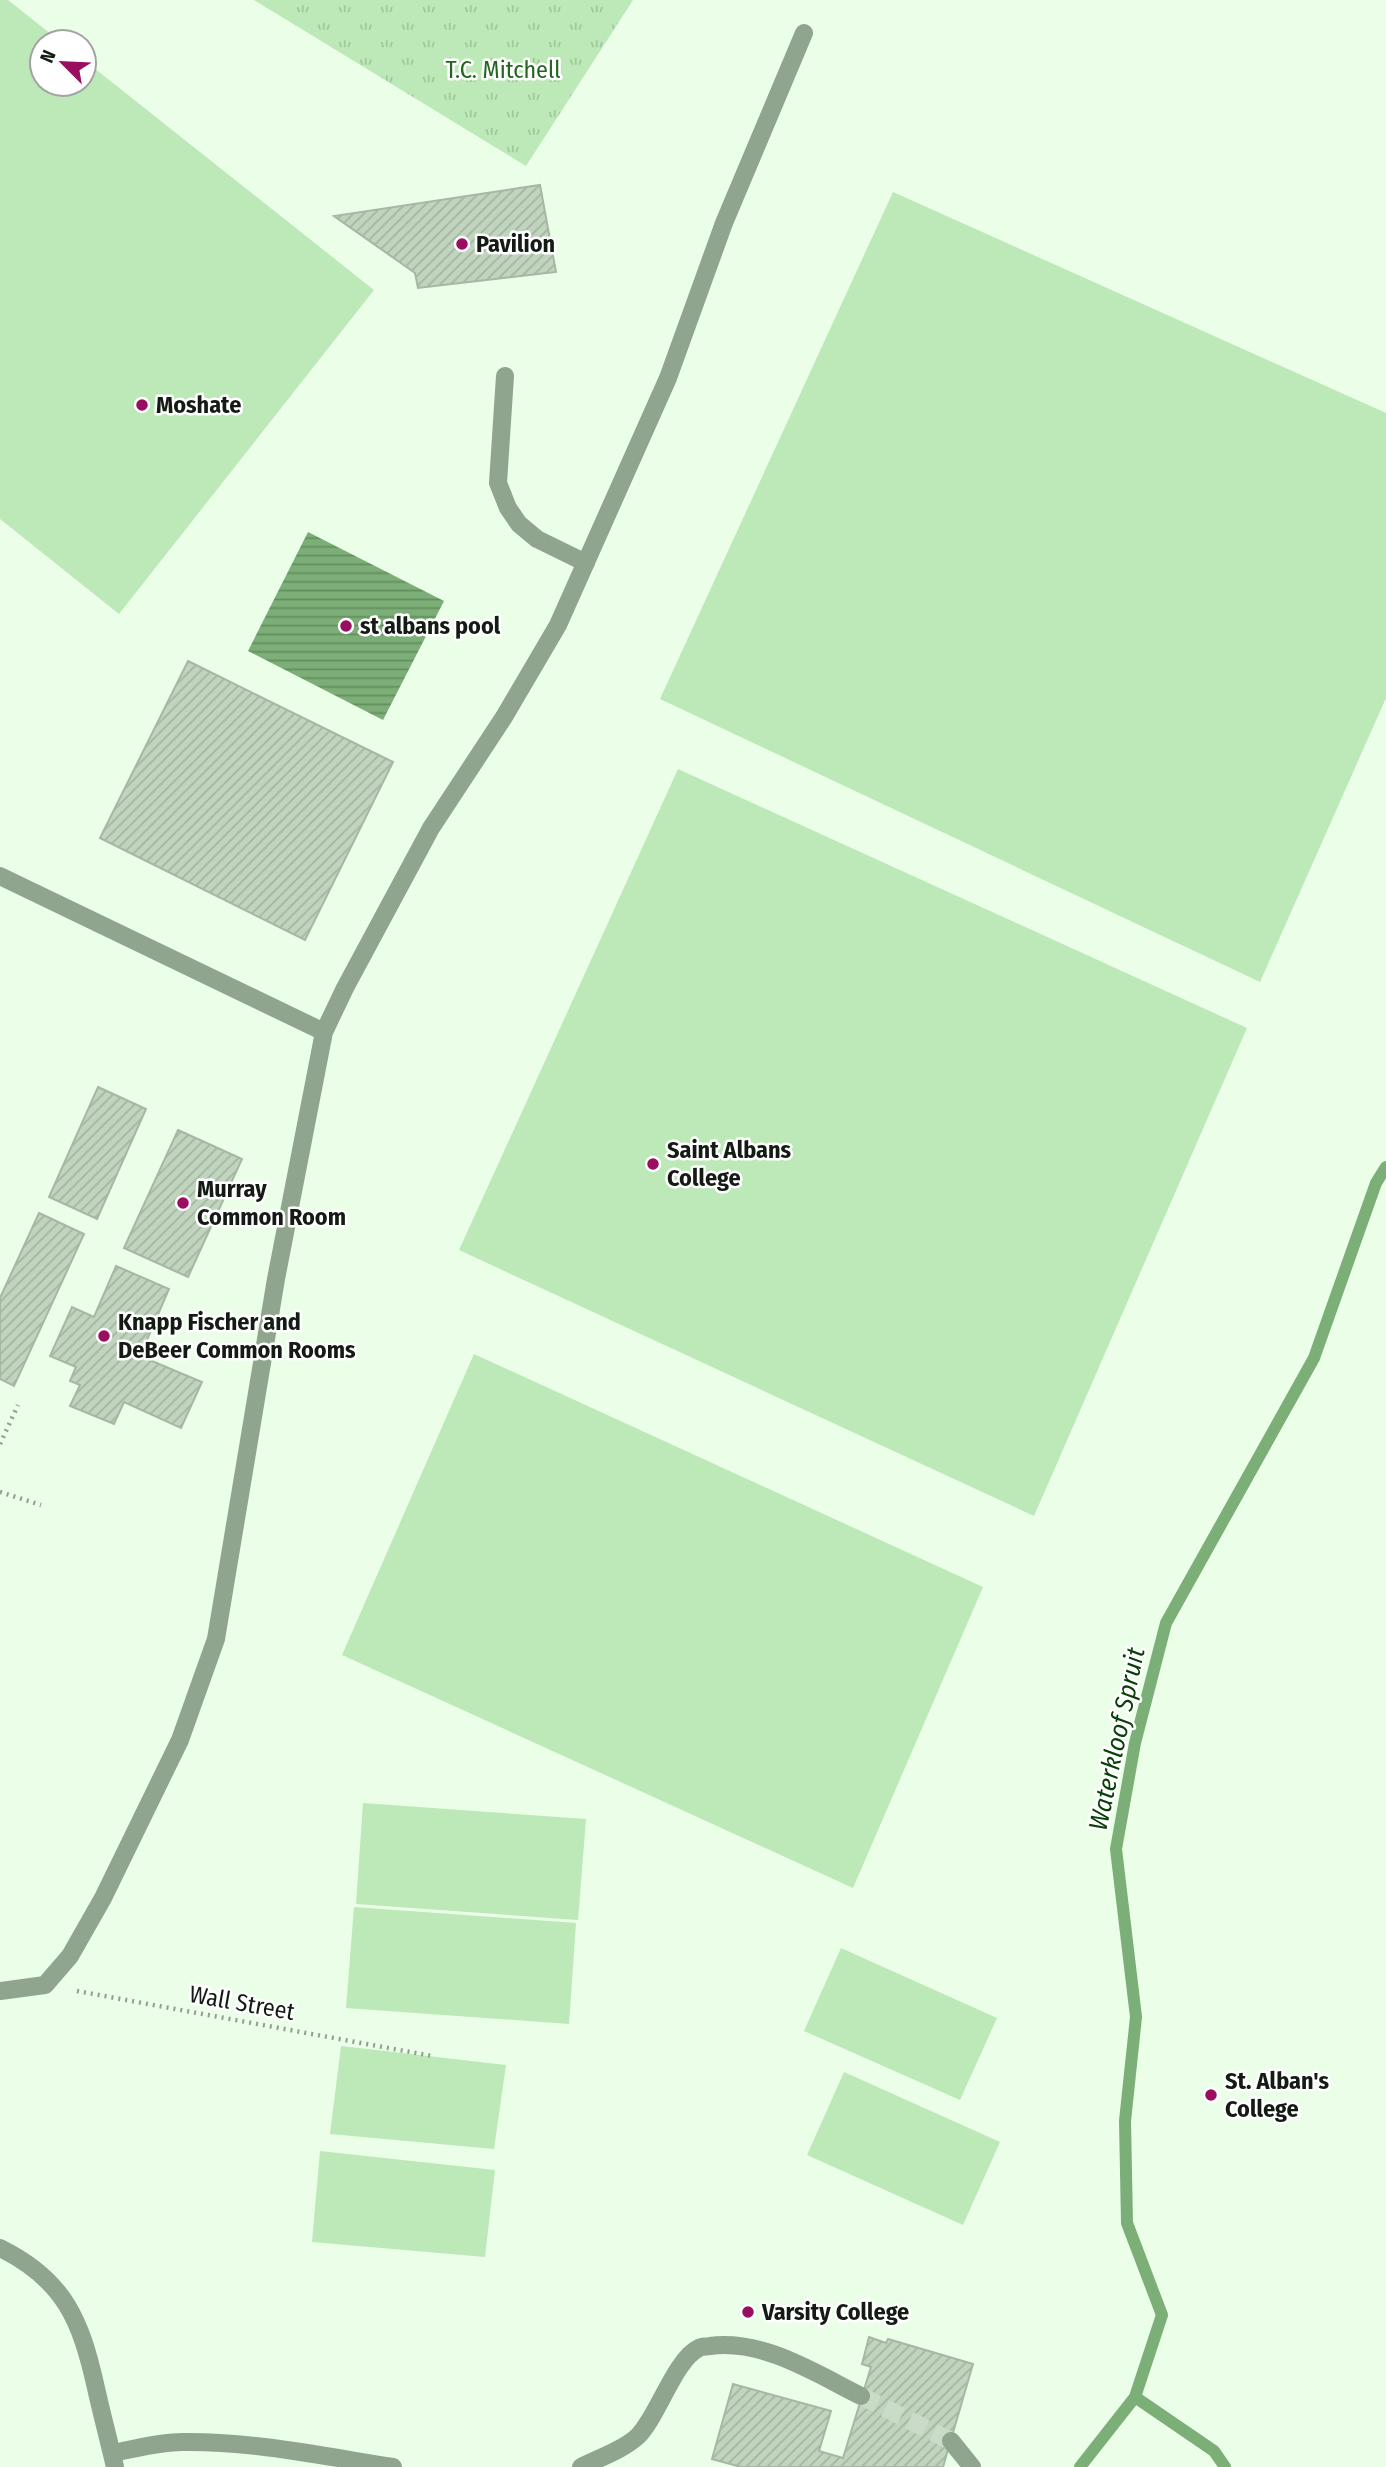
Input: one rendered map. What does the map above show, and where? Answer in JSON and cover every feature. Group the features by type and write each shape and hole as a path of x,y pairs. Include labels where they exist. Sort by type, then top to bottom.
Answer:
{"street":[{"path":"0,1991 45,1985 70,1956 103,1898 180,1740 216,1639 276,1279 324,1031 431,828 504,717 558,625 668,378 724,223 804,33"},
{"path":"505,376 498,483 508,508 537,540 586,563"},
{"path":"0,876 324,1031"},
{"path":"0,2248 37,2270 64,2300 80,2327 114,2460 181,2442 265,2448 393,2467"},
{"path":"581,2467 637,2436 655,2412 678,2368 698,2348 722,2345 751,2348 772,2354 861,2396"},
{"path":"951,2441 971,2467"}],"path":[{"path":"0,1444 18,1405"},
{"path":"0,1491 41,1505"},
{"name":"Wall Street","path":"45,1985 432,2056"}],"green space":[{"name":"Moshate","path":"0,0 8,0 43,28 28,28 28,98 98,98 98,71 374,290 119,614 0,519"},
{"name":"T.C. Mitchell","path":"254,0 633,0 526,166"},
{"path":"893,192 1386,413 1386,698 1260,982 660,699"},
{"path":"678,769 1247,1028 1034,1516 459,1250"},
{"path":"474,1354 983,1587 853,1888 342,1655"},
{"path":"363,1803 586,1819 578,1920 356,1904"},
{"path":"354,1907 576,1923 569,2024 346,2008"},
{"path":"841,1948 997,2018 960,2100 804,2031"},
{"path":"341,2046 506,2065 494,2149 330,2134"},
{"path":"844,2072 1000,2142 963,2225 807,2155"},
{"path":"320,2151 495,2170 485,2257 312,2242"}],"shaded area":[{"name":"st albans pool","path":"308,532 444,601 383,720 248,651"}],"building":[{"name":"Pavilion","path":"540,185 556,272 418,288 415,273 334,216"},
{"path":"188,661 393,762 305,940 100,838"},
{"path":"98,1087 146,1109 97,1219 49,1197"},
{"name":"Murray Common Room","path":"178,1130 242,1159 188,1277 124,1248"},
{"path":"39,1213 84,1234 14,1386 0,1379 0,1298"},
{"name":"Knapp Fischer and DeBeer Common Rooms","path":"116,1266 169,1289 140,1356 202,1382 181,1428 124,1402 114,1424 70,1406 80,1385 70,1381 76,1367 50,1356 72,1307 94,1317"},
{"path":"869,2337 886,2343 888,2339 973,2364 943,2467 741,2467 712,2459 733,2384 831,2411 819,2451 843,2458 871,2367 862,2364"}],"waterway":[{"name":"Waterkloof Spruit","path":"1080,2467 1135,2397 1162,2315 1127,2223 1125,2121 1136,2017 1116,1849 1135,1743 1166,1623 1314,1358 1376,1183 1386,1167"},
{"path":"1135,2397 1214,2451 1225,2467"}],"tunnel":[{"path":"861,2396 951,2441"}],"place":[{"name":"Pavilion","path":"462,244"},
{"name":"Moshate","path":"142,405"},
{"name":"st albans pool","path":"346,626"},
{"name":"Saint Albans College","path":"653,1164"},
{"name":"Murray Common Room","path":"183,1203"},
{"name":"Knapp Fischer and DeBeer Common Rooms","path":"104,1336"},
{"name":"St. Alban's College","path":"1211,2095"},
{"name":"Varsity College","path":"748,2312"}]}
